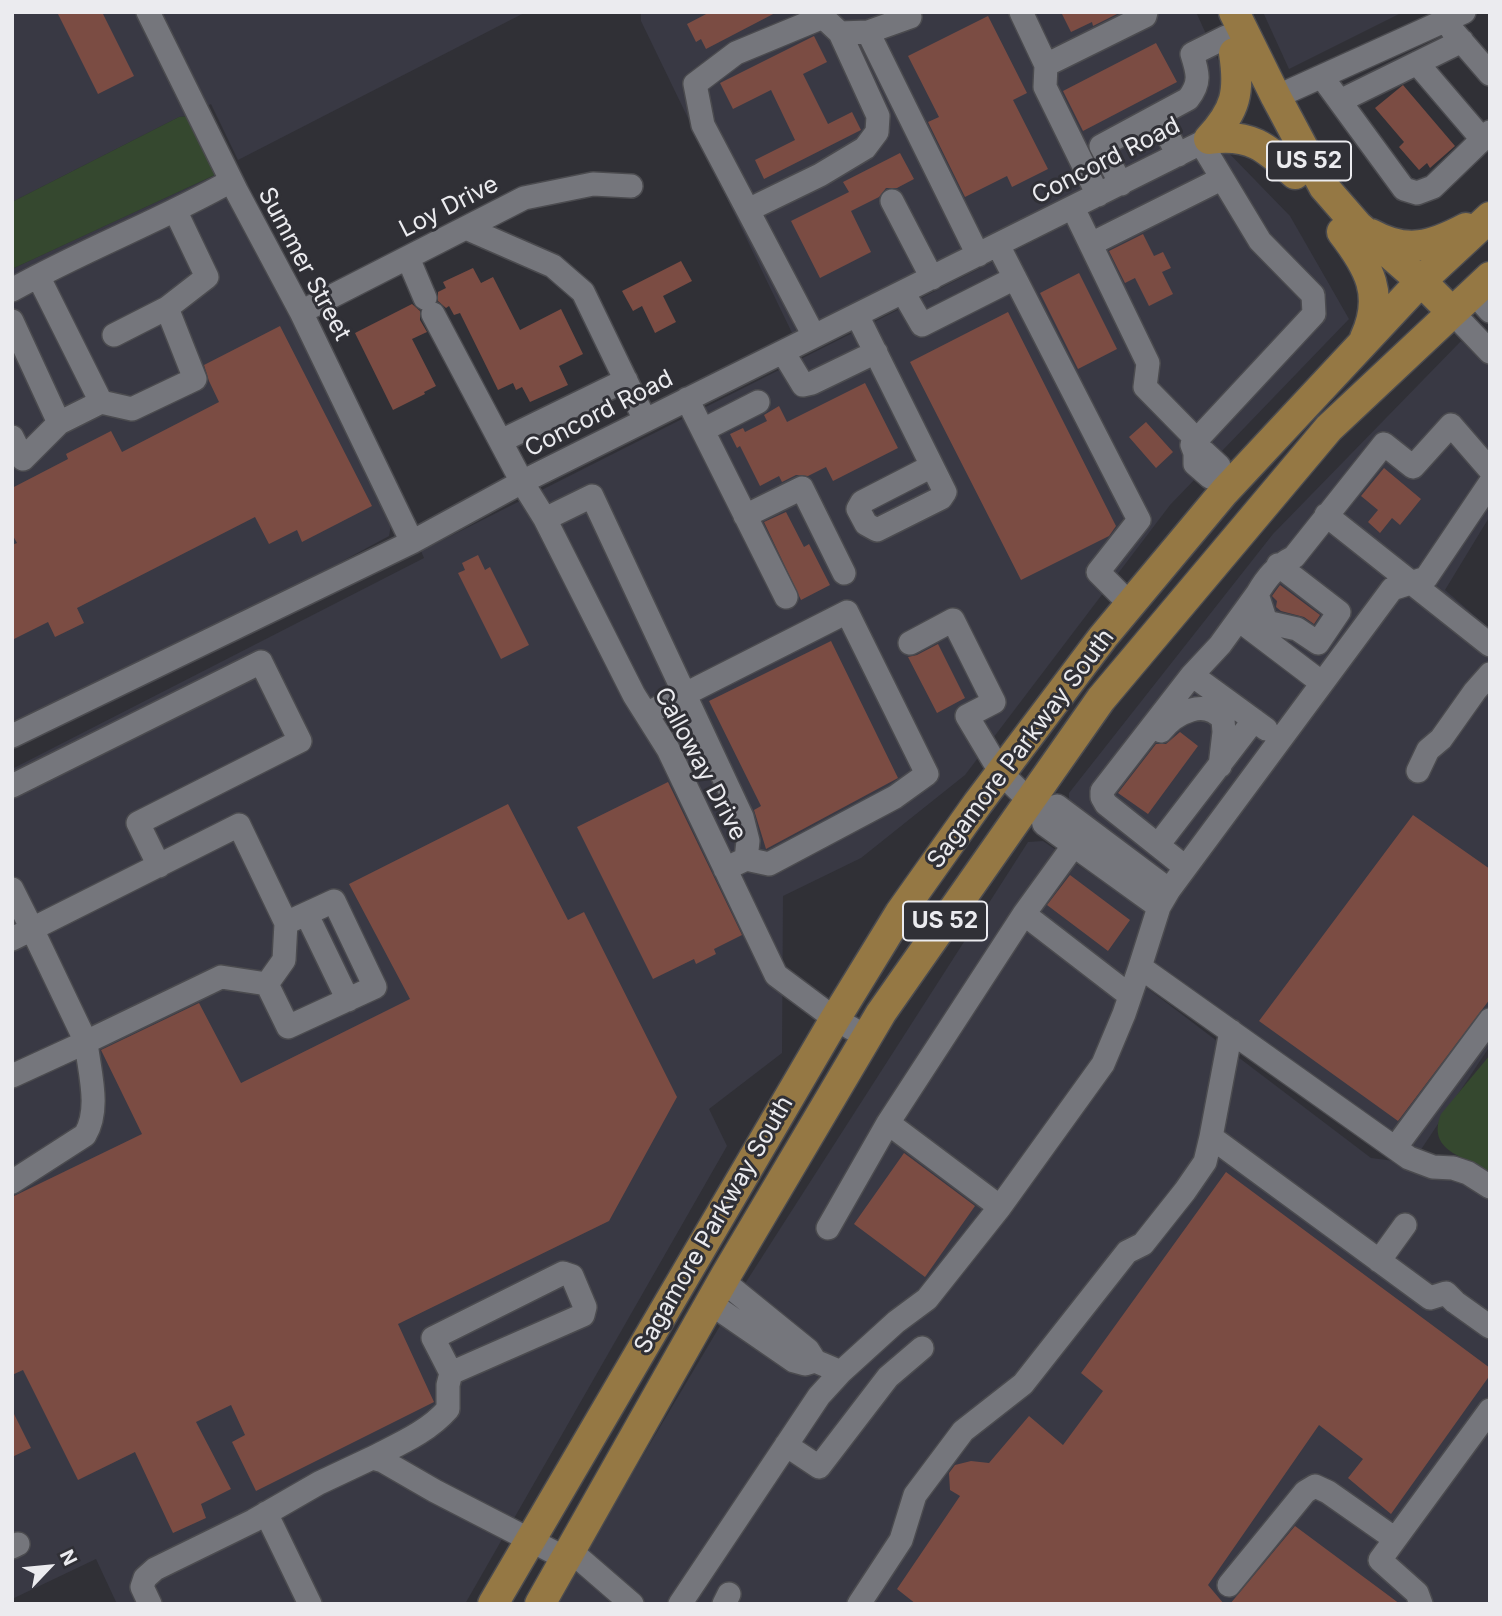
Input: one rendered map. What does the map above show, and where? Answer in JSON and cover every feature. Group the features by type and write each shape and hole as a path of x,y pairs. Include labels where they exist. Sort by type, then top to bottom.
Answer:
{"main road":[{"name":"US 52","path":"1227,29 1276,97 1324,187 1350,229 1357,252 1373,285 1375,303 1362,345"},
{"name":"US 52","path":"1227,29 1295,174 1317,206 1421,281 1451,311"},
{"path":"1205,141 1225,122 1234,101 1237,74 1227,29"},
{"path":"1205,141 1227,136 1261,145 1295,174"},
{"path":"1350,229 1382,240 1422,247 1447,238 1490,215"},
{"name":"Sagamore Parkway South","path":"493,1604 835,1019 900,913 1103,637 1225,481 1362,345 1421,281 1490,215"},
{"name":"Sagamore Parkway South","path":"540,1604 716,1292 881,1013 1035,807 1101,699 1329,428 1451,311 1484,293"}],"street":[{"name":"Summer Street","path":"148,12 231,181 301,312 412,542"},
{"path":"1021,12 1046,65 1045,87 1098,195"},
{"path":"1046,65 1145,16 1146,12"},
{"path":"840,33 868,32 911,16"},
{"path":"748,210 820,175 865,148 877,132 878,116 840,33 823,17 736,53 695,84 703,125 814,336"},
{"path":"1276,97 1455,17 1462,41 1490,74"},
{"path":"1121,184 1101,146 1188,99 1197,88 1198,73 1192,54 1227,29"},
{"path":"868,32 906,108 988,250 1015,278 1139,520 1098,572 1130,604"},
{"path":"1340,101 1462,41"},
{"path":"1322,77 1404,189 1417,193 1433,187 1486,136 1417,63"},
{"path":"878,116 906,108"},
{"path":"1158,116 1178,155"},
{"path":"1205,141 1221,179 1259,241 1312,295 1314,314 1196,446 1195,464 1210,477 1225,481"},
{"name":"Concord Road","path":"12,736 412,542 522,482 1205,141"},
{"path":"1091,244 1221,179"},
{"path":"12,290 231,181"},
{"name":"Loy Drive","path":"301,312 524,198 593,184 631,186"},
{"path":"892,201 932,278"},
{"path":"1073,208 1149,363 1145,387 1196,446"},
{"path":"114,335 167,308 207,278 175,210"},
{"path":"466,228 553,266 583,292 645,420"},
{"name":"Calloway Drive","path":"408,258 429,306 522,482 545,519 634,695 668,749 776,975 835,1019 867,1037"},
{"path":"38,276 101,402"},
{"path":"903,292 922,326 1015,278"},
{"path":"12,438 18,461 59,423 101,402 132,409 195,379 167,308"},
{"path":"1451,311 1490,352"},
{"path":"857,315 932,466"},
{"path":"12,321 59,423"},
{"path":"783,352 803,385 876,352"},
{"path":"501,441 626,380"},
{"path":"687,399 786,597"},
{"path":"703,430 758,402"},
{"path":"1185,867 1114,810 1102,797 1102,791 1192,675 1220,645 1265,581 1326,515 1384,444 1413,467 1451,425 1490,470"},
{"path":"680,1604 819,1396 896,1322 927,1299 1000,1207 1103,1064 1164,898 1392,589 1426,578 1490,483"},
{"path":"745,516 802,488 844,573"},
{"path":"545,519 592,496 742,817 748,841 746,859"},
{"path":"1326,515 1490,645"},
{"path":"1257,594 1266,622 1297,629 1318,643 1339,612 1286,561"},
{"path":"646,714 847,612 927,774 895,797 769,864 746,859 725,869"},
{"path":"910,643 953,620 995,702 967,716 1001,773 1035,807 1044,824 1074,845 1164,898"},
{"path":"1239,620 1322,683"},
{"path":"12,786 261,662 300,741 138,823 159,866"},
{"path":"1418,771 1428,750 1441,739 1490,674"},
{"path":"1192,675 1280,740"},
{"path":"1114,810 1115,790 1165,726 1186,711 1201,708 1212,710 1223,720 1220,766"},
{"path":"1158,845 1254,720"},
{"path":"1035,807 1057,806 1164,898"},
{"path":"22,934 239,825 297,919"},
{"path":"828,1228 888,1124 1024,914 1074,845"},
{"path":"12,889 22,934 86,1042 93,1098 92,1123 85,1135 12,1182"},
{"path":"334,901 376,987 288,1027 267,984 284,960 297,919 334,901"},
{"path":"1024,914 1129,995"},
{"path":"1140,967 1409,1158 1433,1167 1453,1168 1468,1173 1490,1187"},
{"path":"12,1076 221,977 267,984"},
{"path":"1395,1148 1490,1020"},
{"path":"859,1604 901,1539 915,1495 956,1439 1023,1384 1127,1252 1143,1244 1205,1162 1231,1031"},
{"path":"888,1124 1000,1207"},
{"path":"1211,1137 1430,1298 1446,1293 1455,1303 1490,1327"},
{"path":"1379,1261 1405,1225"},
{"path":"150,1604 142,1587 145,1578 155,1569 266,1513 318,1483 372,1458 414,1435 442,1415 448,1409 451,1373 433,1338 563,1273 572,1276 586,1307 583,1315 451,1373"},
{"path":"716,1292 794,1361 805,1364 815,1361 841,1372"},
{"path":"786,1446 819,1467 888,1377 922,1349"},
{"path":"1421,1604 1417,1593 1380,1560 1490,1410"},
{"path":"372,1458 383,1461 565,1558 580,1559 632,1604"},
{"path":"1228,1586 1305,1492 1315,1486 1328,1492 1395,1539"},
{"path":"266,1513 310,1604"},
{"path":"565,1558 572,1571 610,1604"}],"shaded area":[{"path":"12,12 526,12 238,160 211,104 188,116 179,117 12,202"},
{"path":"641,12 1196,12 1226,83 1207,125 794,337 641,21"},
{"path":"1263,12 1403,12 1289,69"},
{"path":"1222,146 1290,216 1349,319 1170,505 965,775 861,858 783,896 782,1053 709,1109 727,1146 465,1604 117,1604 96,1559 12,1599 12,769 424,558 421,551"},
{"path":"217,174 375,479 392,519 389,536 304,582 12,725 12,269"},
{"path":"1461,341 1490,362 1490,516 1445,590 1490,629 1490,1046 1420,1151 1148,966 1181,889 1069,802 1069,793 1273,534"},
{"path":"1043,841 1148,913 1130,975 1371,1158 1490,1173 1490,1604 555,1604 746,1282 1028,842"}],"green space":[{"path":"188,116 217,174 12,269 12,202 179,117"},
{"path":"1490,1055 1490,1172 1443,1145 1438,1127 1441,1114"}],"building":[{"path":"57,12 102,12 134,76 98,94"},
{"path":"710,12 777,12 706,49 701,39 696,42 687,24"},
{"path":"1061,12 1121,12 1093,26 1092,22 1071,32"},
{"path":"988,16 1027,93 1013,100 1048,169 1012,187 1007,176 965,197 928,122 939,117 908,56"},
{"path":"814,36 827,62 803,74 828,124 852,112 861,130 764,179 755,160 795,140 771,90 733,109 720,83"},
{"path":"1156,43 1177,82 1083,131 1063,91"},
{"path":"1403,85 1455,146 1430,168 1427,163 1419,170 1399,147 1404,142 1375,108"},
{"path":"900,153 914,179 897,188 886,188 879,197 851,211 871,252 820,278 791,221 849,192 843,182"},
{"path":"1143,234 1154,256 1163,252 1171,268 1162,272 1173,294 1149,306 1135,278 1125,283 1109,251"},
{"path":"681,261 692,281 663,296 676,322 655,333 642,306 633,311 622,291"},
{"path":"473,268 481,283 493,277 520,330 561,309 583,354 559,366 568,385 530,402 522,387 516,390 513,383 498,390 460,313 454,315 449,306 446,308 438,301 438,292 446,288 443,282"},
{"path":"1079,273 1117,349 1078,369 1040,293"},
{"path":"412,304 420,311 420,320 427,332 412,339 436,386 393,410 355,333"},
{"path":"1008,312 1116,526 1109,536 1021,580 910,362"},
{"path":"280,326 372,506 302,542 297,530 269,544 255,517 77,608 84,623 55,637 48,622 12,640 12,545 17,543 12,534 12,488 68,459 66,454 111,431 122,452 219,402 204,365"},
{"path":"865,383 898,448 833,481 826,467 808,476 796,475 782,482 779,476 760,486 740,446 737,448 730,434 743,428 745,432 767,421 764,415 779,406 787,422"},
{"path":"1146,422 1173,452 1156,468 1129,437"},
{"path":"1384,468 1421,499 1400,525 1392,518 1380,533 1368,522 1378,510 1361,496"},
{"path":"786,512 804,547 809,544 830,585 801,600 764,522"},
{"path":"478,555 485,570 490,567 529,645 501,659 458,573 465,570 462,563"},
{"path":"1280,585 1320,615 1314,624 1304,617 1276,607 1277,601 1272,596"},
{"path":"831,641 898,778 766,849 754,810 761,806 709,701"},
{"path":"938,644 965,698 937,713 908,657"},
{"path":"1180,732 1198,746 1148,814 1118,793 1156,744 1166,744"},
{"path":"668,782 742,935 714,949 716,954 696,964 694,959 653,979 577,827"},
{"path":"508,804 568,920 584,912 677,1097 609,1221 398,1324 434,1402 256,1491 232,1442 245,1435 231,1405 196,1422 231,1489 201,1504 206,1518 173,1533 135,1452 78,1480 23,1370 12,1375 12,1197 142,1134 101,1050 199,1003 241,1083 410,999 349,884"},
{"path":"1413,815 1490,869 1490,999 1398,1121 1259,1021"},
{"path":"1070,875 1130,920 1108,951 1047,905"},
{"path":"904,1153 975,1206 925,1277 854,1224"},
{"path":"1226,1172 1490,1368 1490,1375 1391,1514 1348,1478 1363,1459 1319,1425 1208,1585 1224,1604 916,1604 897,1589 960,1496 950,1490 949,1473 955,1465 971,1461 989,1463 1029,1416 1063,1445 1103,1391 1081,1373"},
{"path":"12,1410 31,1448 12,1457"},
{"path":"1295,1526 1400,1604 1230,1604"}]}
